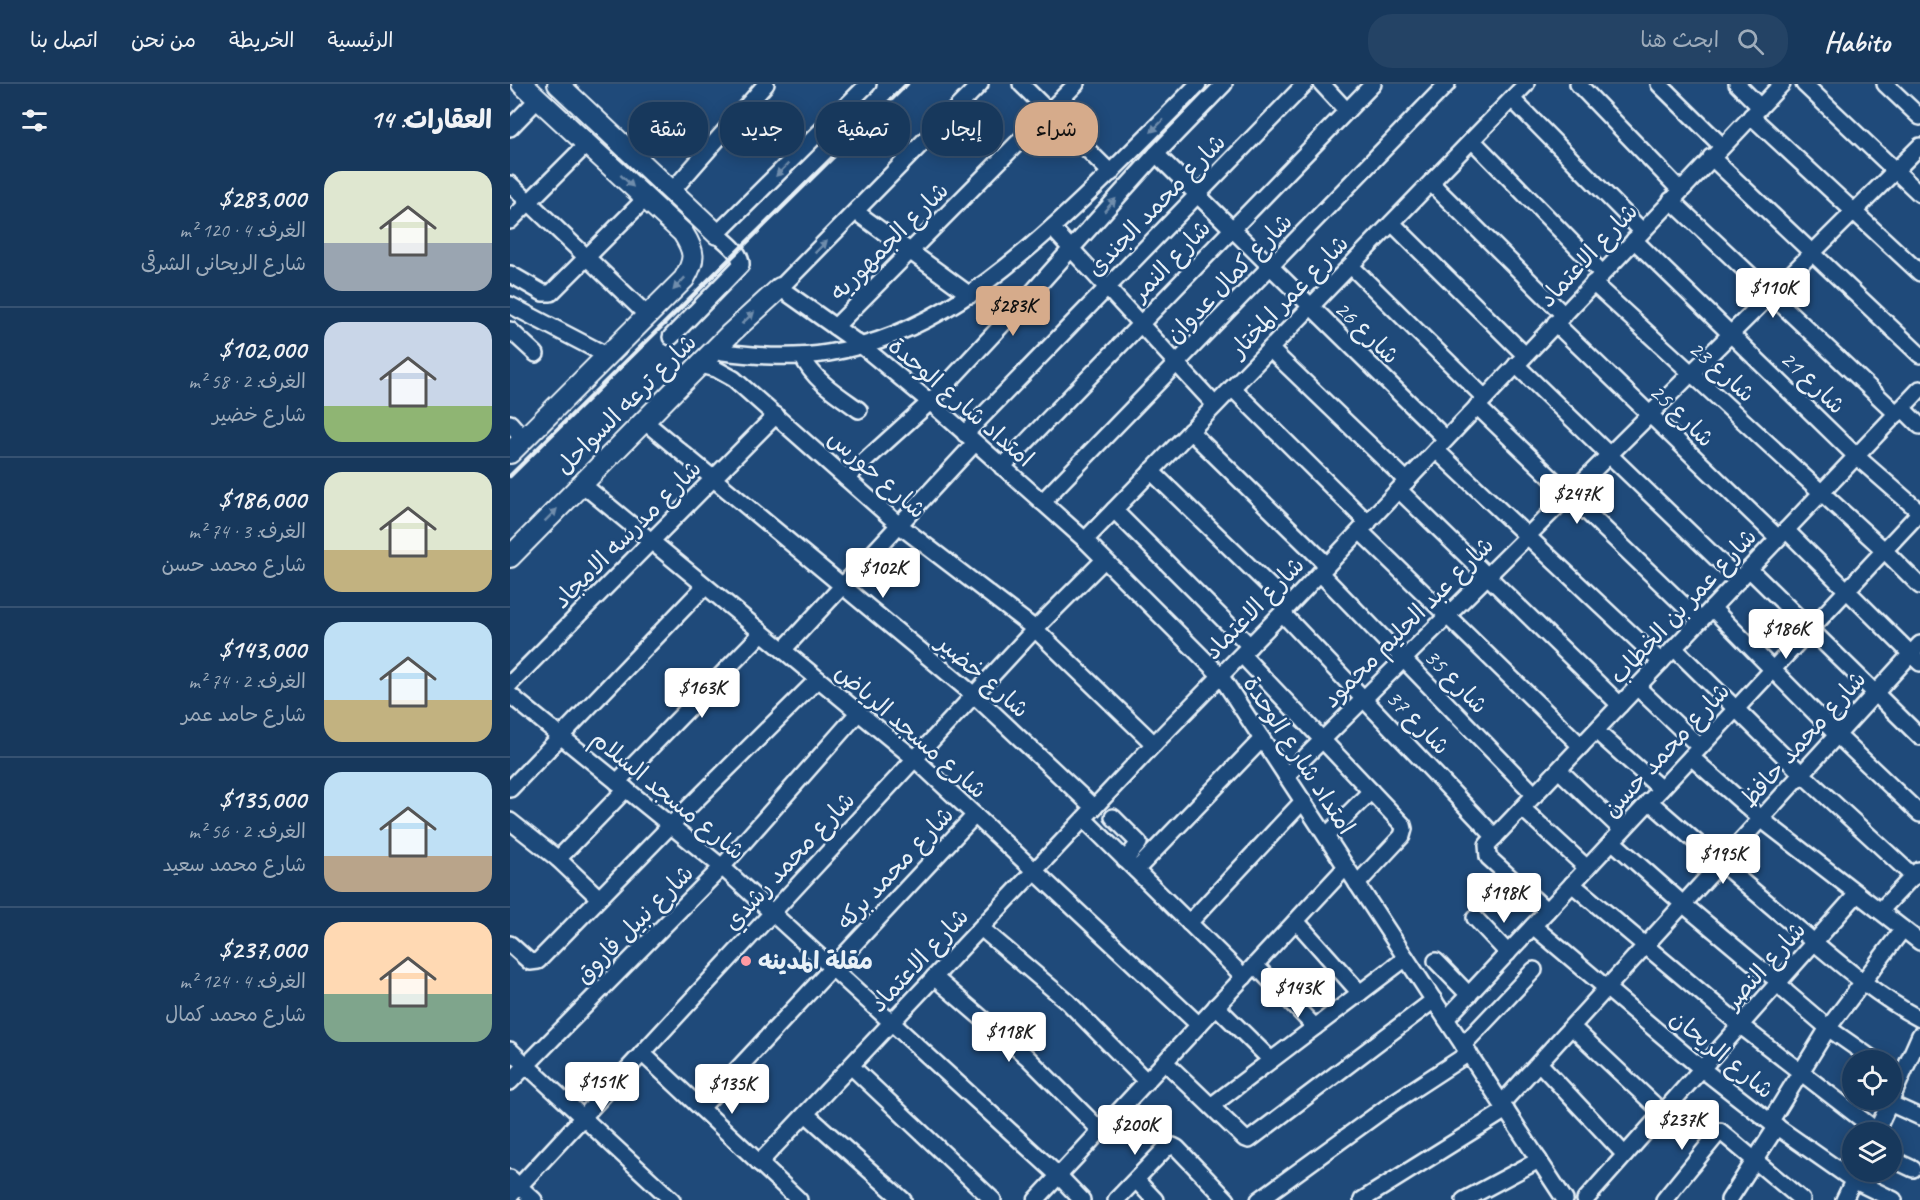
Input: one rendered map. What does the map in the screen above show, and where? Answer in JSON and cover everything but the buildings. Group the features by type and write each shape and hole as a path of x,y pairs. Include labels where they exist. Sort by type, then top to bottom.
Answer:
{"main road":[{"path":"522,84 646,198"},
{"path":"558,84 717,234"},
{"name":"شارع ترعه السواحل","path":"517,446 684,279 693,264 693,248 683,233 646,198"},
{"name":"شارع ترعه السواحل","path":"510,557 780,288"}],"street":[{"path":"672,191 750,105 766,84"},
{"path":"671,337 741,265 738,254 717,234 867,84"},
{"path":"780,288 980,84"},
{"path":"1022,84 1040,102"},
{"name":"شارع الجمهوريه","path":"1058,102 1076,84"},
{"path":"715,351 753,356 802,356 862,346 916,326 970,295 1024,254 1111,173 1198,84"},
{"path":"846,478 930,402 1156,154 1224,84"},
{"name":"شارع محمد الجندى","path":"783,650 899,525 970,438 1107,288 1305,84"},
{"path":"1322,84 1347,111"},
{"name":"شارع النمر","path":"1002,467 1373,84"},
{"name":"شارع كمال عدوان","path":"1042,502 1447,84"},
{"name":"شارع عمر المختار","path":"1085,540 1526,84"},
{"path":"1578,84 1676,195 1771,294 1899,411 1920,426"},
{"path":"1659,84 1716,152 1812,253 1920,355"},
{"path":"1737,84 1755,112 1853,211 1920,273"},
{"name":"شارع الاعتماد","path":"759,1163 1782,84"},
{"path":"1804,84 1920,194"},
{"path":"1885,84 1920,117"},
{"path":"510,128 538,99"},
{"name":"شارع 21","path":"1512,99 1731,333 1857,456 1920,512"},
{"name":"شارع 23","path":"1472,140 1598,278 1691,374 1884,550 1920,586"},
{"path":"510,221 587,144"},
{"name":"شارع الجمهوريه","path":"835,327 1015,145"},
{"name":"شارع عبد الحليم محمود","path":"1286,776 1920,146"},
{"name":"شارع 26","path":"1156,154 1310,308 1527,536 1661,662"},
{"path":"1094,156 1111,173"},
{"name":"شارع 25","path":"1431,183 1650,414 1917,654"},
{"path":"510,184 648,316"},
{"path":"510,274 540,292 547,294 554,291 646,198"},
{"path":"856,212 970,295"},
{"path":"1392,223 1609,454 1744,574 1811,628 1874,694 1920,737"},
{"path":"1052,228 1215,405"},
{"path":"1351,266 1569,494 1700,621"},
{"name":"امتداد شارع الوحدة","path":"780,288 862,346 930,402 1085,540 1220,675 1565,1200"},
{"path":"510,324 516,308 608,356"},
{"path":"510,330 536,354"},
{"path":"1270,349 1403,485 1487,576 1620,705"},
{"path":"802,356 816,377 860,410"},
{"name":"شارع حورس","path":"701,365 716,369 734,379 899,525 1035,629 1154,744"},
{"path":"1232,388 1447,616 1581,746"},
{"name":"شارع عمر بن الخطاب","path":"1547,911 1488,857 1487,845 1920,389"},
{"name":"شارع مدرسه الامجاد","path":"510,684 776,415"},
{"name":"شارع خضير","path":"645,421 974,696 1089,813 1130,865 1244,977"},
{"path":"510,423 517,446"},
{"name":"شارع 35","path":"1190,431 1323,569 1403,659 1535,795"},
{"name":"شارع 37","path":"1151,471 1285,609 1364,698 1495,837"},
{"name":"شارع مسجد الرياض","path":"582,484 915,759 1199,1025"},
{"path":"1113,510 1246,650 1322,740 1401,822 1404,829 1402,836 1358,884"},
{"name":"شارع محمد حسن","path":"1446,1019 1920,512"},
{"name":"شارع محمد رشدي","path":"513,1186 642,1053 1035,629 1104,560"},
{"path":"510,789 705,586"},
{"path":"1712,608 1837,735 1920,814"},
{"path":"558,859 621,785 762,633"},
{"path":"1674,648 1802,774 1917,873 1880,911"},
{"name":"شارع محمد حافظ","path":"1372,1197 1504,1107 1539,1063 1874,694 1917,654"},
{"path":"510,944 533,963 538,961 818,679"},
{"path":"1637,687 1761,819 1920,942"},
{"name":"شارع مسجد السلام","path":"510,695 722,867 1059,1176 1082,1200"},
{"name":"شارع نبيل فاروق","path":"510,1082 722,867 858,712"},
{"path":"1596,731 1661,789"},
{"path":"1130,865 1262,739"},
{"path":"1559,770 1617,836 1683,904 1780,982 1786,993 1828,1028 1860,1050"},
{"path":"1326,836 1371,791"},
{"path":"1189,923 1303,801"},
{"path":"1649,801 1720,864 1862,981 1895,1006 1920,1019"},
{"path":"1522,808 1587,868"},
{"name":"شارع محمد بركه","path":"701,1108 975,815"},
{"path":"1113,818 1139,843 1130,865"},
{"path":"510,821 558,859 599,898"},
{"path":"1036,1200 1346,867"},
{"path":"1572,884 1741,1026 1863,1122"},
{"name":"شارع النصر","path":"1585,1200 1857,894"},
{"path":"1475,918 1508,953"},
{"path":"1296,921 1360,993"},
{"name":"شارع الريحان","path":"1533,926 1702,1069 1773,1124 1842,1168"},
{"path":"981,928 1068,1002 1146,1081"},
{"path":"1729,1200 1755,1159 1800,1073 1828,1028 1903,929"},
{"path":"1211,1106 1406,958"},
{"path":"1436,961 1469,995"},
{"path":"1255,965 1316,1027"},
{"path":"1259,1200 1466,1049 1534,970"},
{"path":"934,977 1027,1057 1100,1130"},
{"path":"1165,1062 1244,1138 1249,1140 1434,1000"},
{"path":"1216,1006 1271,1060"},
{"path":"1572,1027 1663,1113"},
{"path":"1905,1072 1920,1035"},
{"path":"510,1050 672,1200"},
{"path":"642,1053 799,1200"},
{"path":"1539,1063 1625,1155"},
{"path":"851,1066 993,1200"},
{"path":"1902,1106 1920,1117"},
{"path":"806,1114 903,1200"},
{"path":"1667,1199 1720,1131 1755,1159 1796,1198"},
{"path":"1116,1200 1165,1149 1173,1146 1227,1200"},
{"path":"1464,1200 1539,1160"},
{"path":"1902,1164 1913,1169"},
{"path":"1136,1180 1155,1200"},
{"path":"1844,1200 1852,1182"},
{"name":"شارع الريحان","path":"1865,1182 1894,1200"},
{"path":"513,1186 534,1200"}],"railway":[{"path":"510,476 907,84"}],"place":[{"name":"مقلة المدينه","path":"746,961"}]}
